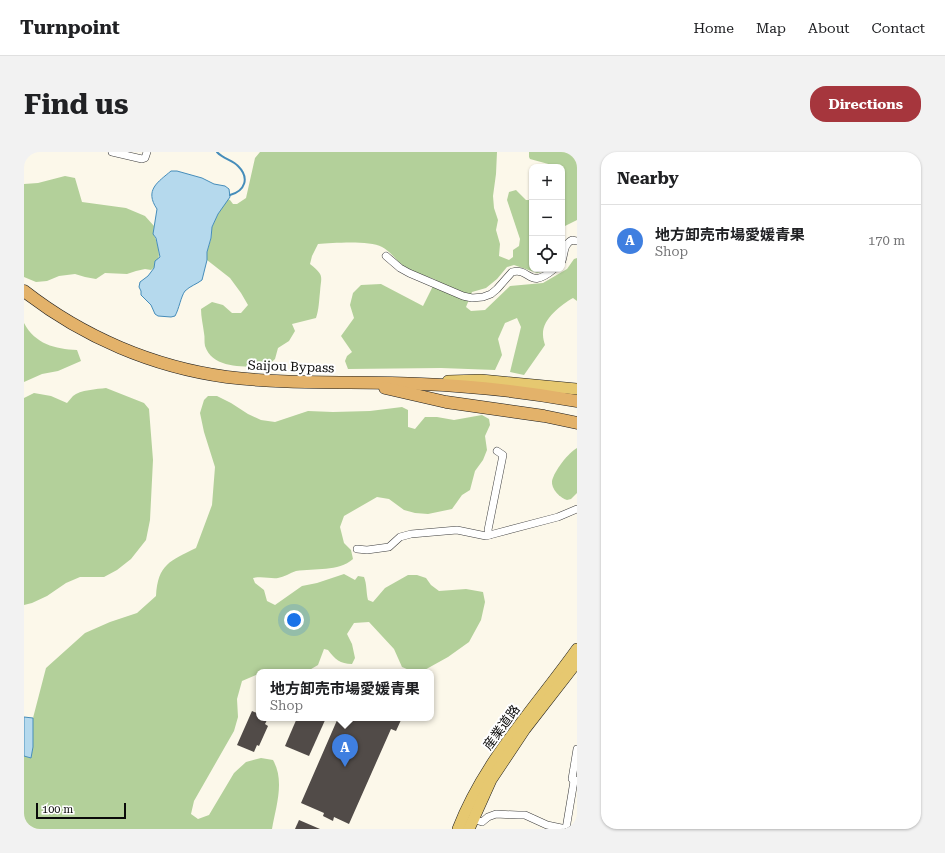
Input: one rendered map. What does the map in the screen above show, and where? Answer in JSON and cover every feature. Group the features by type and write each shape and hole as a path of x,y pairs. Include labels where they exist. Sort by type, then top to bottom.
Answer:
{"highway":[{"name":"Saijou Bypass","path":"24,291 53,312 84,331 122,349 171,366 202,373 254,380 286,382 421,384 466,387 555,397 577,401"},
{"path":"363,383 439,401 544,416 577,423"}],"main road":[{"path":"421,384 481,380 577,389"},
{"name":"産業道路","path":"471,824 491,780 500,765 574,658"},
{"name":"産業道路","path":"458,829 481,782 504,745 574,658"}],"street":[{"path":"112,152 138,159 144,158 147,152"},
{"path":"565,247 567,243 572,240 577,241"},
{"path":"386,256 400,268 409,273 463,296 475,298 483,297 494,291 512,272 518,271 531,278 538,279 550,272"},
{"path":"489,535 488,530 503,455 497,451"},
{"path":"358,548 367,550 390,547 400,537 411,534 457,530 486,536 558,517 577,509"},
{"path":"471,824 482,822 488,817 496,814 525,815 547,825 566,829 575,784 572,779 577,750"}],"green space":[{"path":"260,152 497,152 493,196 494,208 498,220 496,230 500,244 499,256 509,260 513,257 513,250 519,246 520,239 507,200 509,192 516,190 526,200 529,200 529,270 514,265 507,267 497,279 486,288 472,292 466,307 471,311 485,310 510,286 543,283 562,272 565,272 574,259 577,258 577,301 573,298 563,304 549,318 544,329 543,336 545,345 524,375 510,372 521,327 517,318 505,323 498,339 502,355 495,370 441,368 348,369 345,361 347,356 352,352 341,336 354,318 350,305 353,293 361,285 381,284 423,306 436,280 403,266 388,251 376,245 351,242 318,244 310,264 321,276 319,305 316,318 292,324 295,331 289,341 278,348 275,359 266,367 240,366 223,363 209,354 205,346 201,309 212,302 223,305 232,313 241,313 248,305 230,278 207,260 207,252 211,239 212,227 218,214 228,199 233,204 237,204 246,198 255,158"},
{"path":"529,152 577,152 577,220 565,226 565,164 548,164 530,159"},
{"path":"65,176 75,178 82,202 126,208 145,216 154,226 154,234 159,254 155,267 151,270 145,269 127,274 105,273 96,279 75,274 59,276 47,281 36,282 24,277 24,184 38,183"},
{"path":"24,323 40,341 53,347 77,350 81,361 58,371 42,374 24,382"},
{"path":"106,388 144,403 149,409 153,460 150,520 146,540 131,559 117,570 104,577 80,577 66,583 47,596 24,605 24,398 34,393 51,396 67,403 73,396 80,392"},
{"path":"208,396 217,396 261,420 275,422 308,411 370,411 402,407 408,410 408,427 415,429 425,417 437,417 454,420 482,415 489,419 490,425 485,436 487,450 483,460 475,471 470,490 462,495 452,509 428,514 415,513 404,510 389,499 377,497 344,516 340,527 344,543 351,550 353,559 347,563 333,568 296,571 278,578 253,578 255,583 264,590 267,601 275,605 302,586 317,583 344,574 355,580 358,576 364,577 368,600 373,602 385,588 408,575 417,575 426,578 431,585 439,591 466,589 483,592 485,602 481,620 469,642 448,657 426,669 407,669 402,667 394,649 369,622 354,623 347,634 352,644 355,658 352,664 341,662 328,650 324,649 318,665 311,669 256,669 256,675 242,681 237,699 238,717 234,731 194,801 191,814 198,819 209,815 234,773 246,762 261,758 273,760 277,768 279,785 272,829 24,829 24,756 31,758 33,747 33,718 46,668 85,633 110,622 137,613 156,596 159,577 167,565 172,560 196,548 212,505 215,467 204,432 200,413 204,400"},
{"path":"577,448 577,493 571,499 567,500 556,493 552,481 562,462"}],"water":[{"path":"171,171 177,171 202,178 214,184 225,186 229,189 230,197 218,214 212,227 207,260 202,280 185,291 175,316 171,317 158,316 155,314 151,305 141,295 139,287 140,282 148,276 154,268 155,261 160,257 156,238 153,234 157,209 153,202 152,192 157,183"},
{"path":"24,717 33,718 33,747 31,758 24,756"}],"building":[{"path":"252,711 256,713 256,721 266,721 265,724 268,726 259,746 257,745 254,752 237,745"},
{"path":"296,721 325,721 309,756 285,746"},
{"path":"337,721 401,721 396,731 391,729 349,824 334,817 333,821 323,816 324,813 301,803"},
{"path":"299,820 320,829 295,829"}],"waterway":[{"path":"217,152 236,164 244,175 245,179 242,187 230,195"}],"place":[{"name":"地方卸売市場愛媛青果","path":"345,767"}]}
